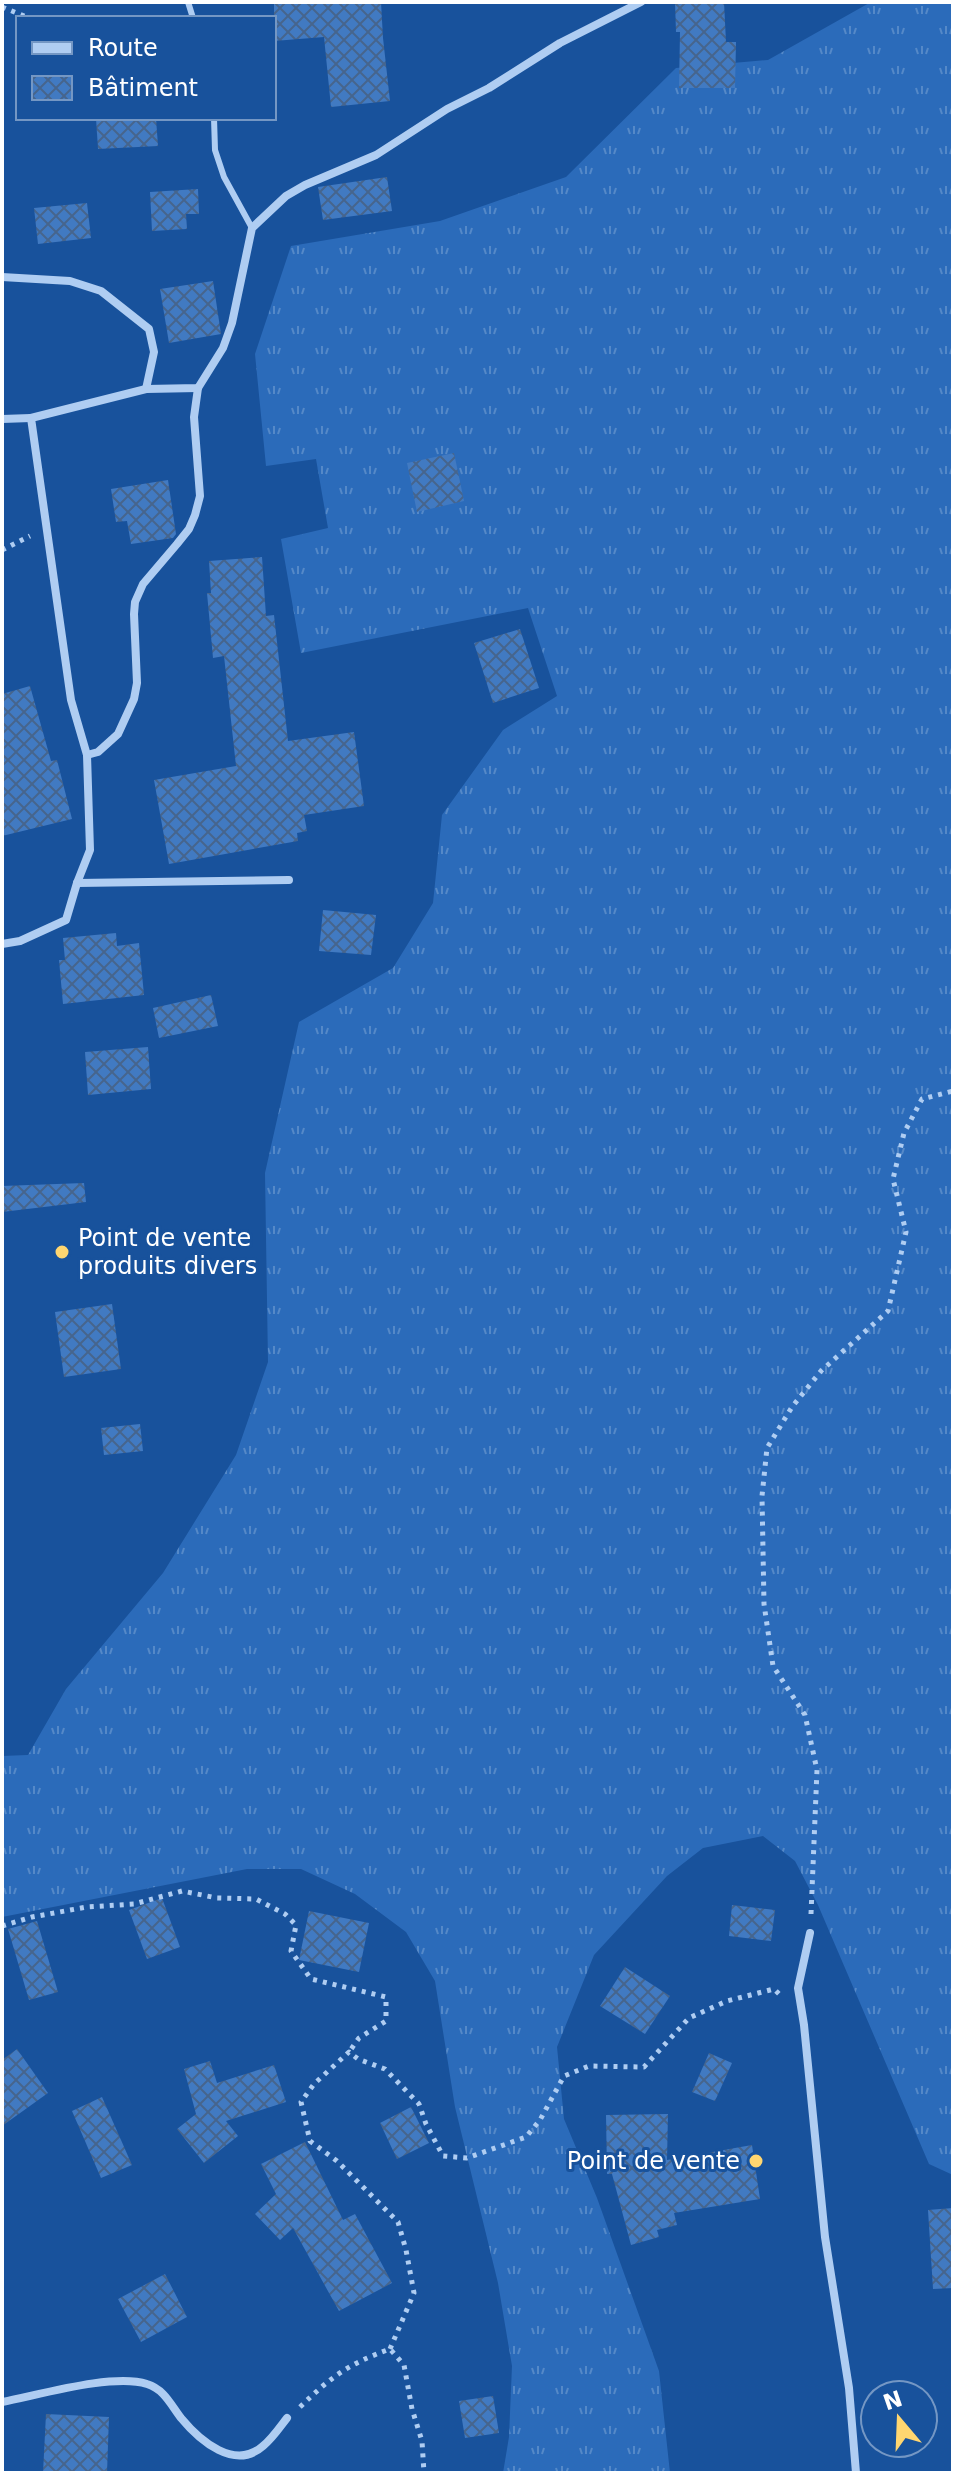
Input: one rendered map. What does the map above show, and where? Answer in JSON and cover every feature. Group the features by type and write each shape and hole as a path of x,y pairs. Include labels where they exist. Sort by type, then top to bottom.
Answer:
{"street":[{"path":"87,755 98,752 118,734 134,699 137,683 135,602 143,584 189,529 195,515 200,496 194,417 198,388 223,348 232,323 252,228 286,196 376,155 447,109 489,88 570,38 641,2"},
{"path":"2,277 70,281 101,291 149,329 154,352 146,389"},
{"path":"2,419 31,418 146,389 198,388"},
{"path":"2,944 20,941 66,920 90,850 87,755 71,700 31,418"},
{"path":"77,883 289,880"},
{"path":"810,1933 798,1988 825,2237 849,2388 856,2473"},
{"path":"2,2402 88,2385 126,2381 149,2384 167,2397 182,2419 206,2442 227,2454 244,2457 262,2447 287,2418"}],"lane":[{"path":"214,120 215,150 224,177 252,228"}],"path":[{"path":"2,7 24,16"},
{"path":"2,550 48,529"},
{"path":"810,1933 817,1770 805,1715 773,1666 764,1604 762,1496 767,1448 792,1407 821,1371 888,1311 906,1232 893,1179 904,1133 922,1099 953,1091"},
{"path":"2,1926 87,1907 134,1904 182,1891 217,1898 256,1899 285,1914 296,1925 291,1951 311,1979 386,1997 386,2021 359,2038 349,2052 314,2084 301,2102 310,2141 337,2161 398,2222 414,2293 390,2349 365,2358 333,2376 287,2418"},
{"path":"349,2052 358,2059 385,2069 419,2104 443,2156 467,2158 526,2137 540,2120 564,2076 589,2066 644,2067 689,2018 727,2001 774,1989 804,2025"},
{"path":"390,2349 404,2365 422,2441 424,2473"}],"green space":[{"path":"871,2 953,2 953,2175 929,2164 818,1905 795,1861 763,1836 703,1848 667,1876 594,1955 557,2047 564,2119 597,2198 659,2371 670,2473 503,2473 509,2437 512,2366 498,2283 455,2107 435,1981 406,1932 355,1894 301,1869 247,1869 2,1917 2,1756 28,1755 66,1689 163,1573 236,1455 268,1362 265,1173 299,1022 393,968 433,903 442,815 503,730 557,696 528,608 301,653 281,539 328,528 316,459 266,466 255,354 291,246 440,221 566,177 676,68 768,60"}],"building":[{"path":"274,2 381,2 390,101 331,107 324,37 276,41"},
{"path":"675,2 724,2 726,42 736,42 735,88 679,88 680,32 676,32"},
{"path":"96,120 156,120 158,146 98,149"},
{"path":"387,177 392,211 323,220 318,187"},
{"path":"198,189 199,214 186,214 187,229 152,231 150,192"},
{"path":"87,203 91,238 38,244 34,208"},
{"path":"213,281 221,334 169,343 160,289"},
{"path":"454,453 464,501 417,512 407,463"},
{"path":"168,480 176,534 173,538 131,544 127,521 116,522 111,489"},
{"path":"262,557 266,616 274,615 288,741 354,732 364,806 304,815 307,831 297,833 298,841 169,864 154,780 236,766 224,656 213,658 207,593 211,593 209,561"},
{"path":"520,629 539,688 493,703 474,643"},
{"path":"30,686 51,761 57,760 72,819 2,836 2,694"},
{"path":"323,910 376,915 371,955 319,951"},
{"path":"116,933 117,946 139,943 144,995 63,1004 59,960 65,960 63,938"},
{"path":"211,995 218,1026 159,1038 153,1008"},
{"path":"148,1047 151,1089 88,1095 85,1052"},
{"path":"84,1183 86,1202 2,1212 2,1186"},
{"path":"112,1304 121,1369 64,1377 55,1312"},
{"path":"140,1424 143,1451 104,1455 101,1428"},
{"path":"162,1898 180,1947 147,1959 129,1910"},
{"path":"732,1905 775,1910 771,1941 729,1936"},
{"path":"309,1911 369,1923 359,1972 299,1960"},
{"path":"37,1921 58,1992 29,2000 8,1929"},
{"path":"625,1967 670,1996 645,2034 600,2006"},
{"path":"17,2049 48,2093 2,2126 2,2060"},
{"path":"709,2053 732,2063 715,2101 692,2092"},
{"path":"210,2061 217,2083 274,2065 286,2102 226,2121 238,2136 204,2163 177,2129 196,2114 184,2069"},
{"path":"102,2097 132,2165 101,2178 72,2111"},
{"path":"411,2107 429,2143 397,2159 380,2123"},
{"path":"668,2114 667,2160 752,2145 760,2199 674,2213 677,2225 657,2230 659,2237 631,2245 612,2174 607,2174 606,2115"},
{"path":"305,2142 343,2220 355,2214 392,2283 339,2311 293,2228 280,2240 255,2214 276,2194 261,2164"},
{"path":"953,2208 953,2288 933,2289 928,2210"},
{"path":"165,2274 187,2317 141,2342 118,2299"},
{"path":"493,2396 499,2433 465,2438 459,2401"},
{"path":"46,2414 109,2417 107,2473 43,2473"}],"place":[{"name":"Point de vente produits divers","path":"62,1252"},
{"name":"Point de vente","path":"756,2161"}]}
